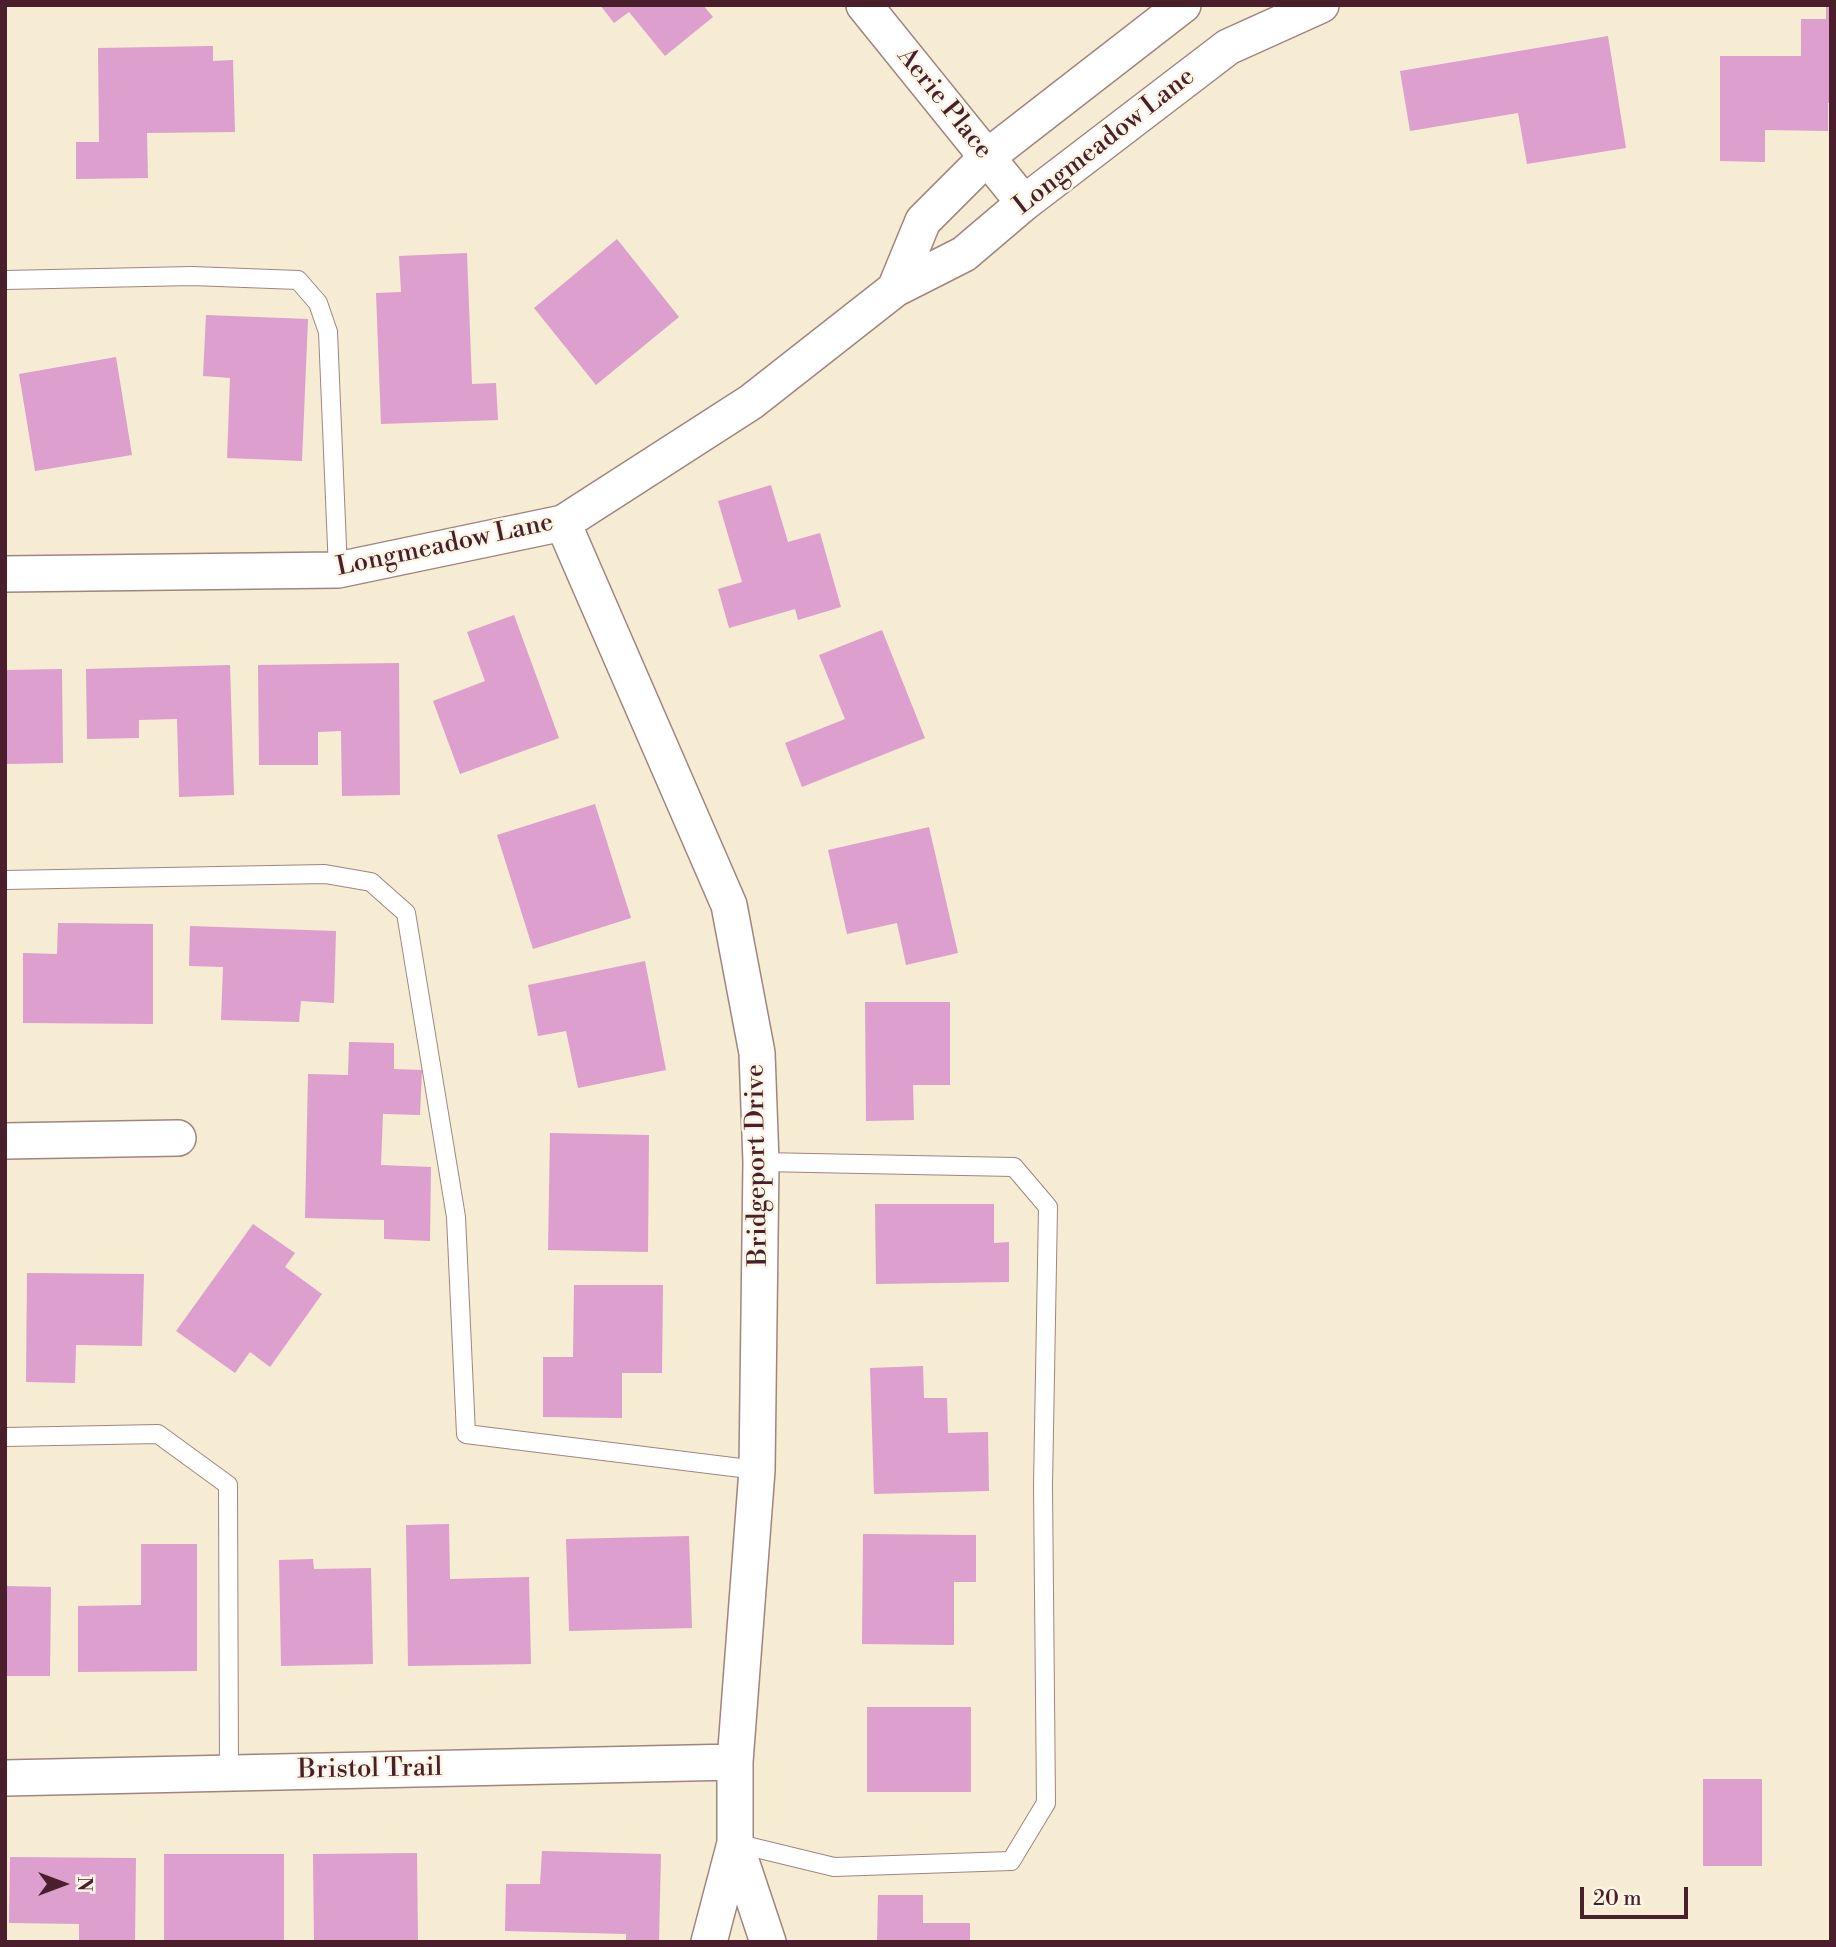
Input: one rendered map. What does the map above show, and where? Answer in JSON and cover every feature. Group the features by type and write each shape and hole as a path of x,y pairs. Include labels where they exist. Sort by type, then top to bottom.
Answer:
{"street":[{"name":"Aerie Place","path":"864,5 1024,203"},
{"name":"Longmeadow Lane","path":"895,289 923,221 987,157 1184,5"},
{"name":"Longmeadow Lane","path":"5,574 338,570 563,523 751,402 895,289 964,254 1024,203 1228,47 1321,5"},
{"name":"Bridgeport Drive","path":"563,523 729,905 757,1053 761,1162 757,1470 735,1762 735,1843 709,1942"},
{"path":"5,1141 178,1138"},
{"name":"Bristol Trail","path":"5,1778 735,1762"},
{"name":"Bridgeport Drive","path":"735,1843 768,1942"}],"lane":[{"path":"5,280 192,276 298,280 317,303 328,332 338,570"},
{"path":"5,880 325,874 371,882 406,913 456,1217 466,1434 757,1470"},
{"path":"735,1843 834,1867 1011,1861 1045,1803 1042,1486 1048,1207 1014,1167 761,1162"},
{"path":"5,1437 158,1434 228,1485 229,1773"}],"building":[{"path":"600,5 703,5 713,17 665,56 629,12 614,23"},
{"path":"1826,5 1831,5 1831,103 1828,103 1828,131 1765,130 1765,162 1720,161 1720,56 1801,56 1801,19 1826,19"},
{"path":"1608,36 1626,148 1527,164 1518,113 1410,131 1400,71"},
{"path":"213,46 213,61 233,60 235,132 147,133 148,178 76,179 76,142 99,142 98,48"},
{"path":"617,239 679,317 596,385 534,308"},
{"path":"467,253 472,384 496,383 498,420 381,424 376,293 401,292 399,256"},
{"path":"206,315 308,319 302,461 227,458 230,378 203,376"},
{"path":"116,357 132,455 35,471 19,374"},
{"path":"771,485 788,542 820,533 841,607 798,620 795,609 729,628 718,589 742,582 718,501"},
{"path":"514,615 559,738 460,774 433,701 485,681 467,632"},
{"path":"882,630 925,738 802,787 785,743 845,719 819,655"},
{"path":"399,663 400,795 342,796 341,731 318,732 318,765 259,765 258,665"},
{"path":"230,665 234,795 179,797 177,719 139,720 139,738 87,739 86,669"},
{"path":"62,669 63,763 5,764 5,670"},
{"path":"595,804 631,918 533,949 497,835"},
{"path":"929,827 958,953 906,965 897,923 847,934 828,850"},
{"path":"58,923 153,924 153,1024 23,1023 23,953 57,954"},
{"path":"190,926 336,931 334,1003 301,1001 299,1022 221,1020 223,967 189,966"},
{"path":"645,961 666,1070 578,1088 566,1031 538,1036 528,985"},
{"path":"865,1002 950,1002 950,1085 913,1085 914,1120 866,1121"},
{"path":"349,1042 394,1043 394,1069 422,1070 420,1115 383,1114 381,1165 431,1167 430,1241 384,1239 384,1220 305,1218 308,1074 348,1075"},
{"path":"550,1133 649,1135 648,1252 548,1250"},
{"path":"875,1204 994,1204 994,1243 1009,1242 1009,1282 876,1284"},
{"path":"253,1224 295,1253 285,1267 322,1294 270,1367 250,1352 235,1373 176,1331"},
{"path":"27,1273 144,1274 142,1346 76,1345 75,1383 26,1382"},
{"path":"574,1285 663,1285 662,1373 622,1373 622,1418 543,1417 543,1357 573,1357"},
{"path":"923,1366 924,1398 947,1398 948,1433 988,1432 989,1491 874,1494 870,1368"},
{"path":"449,1524 450,1579 529,1577 531,1664 408,1666 406,1525"},
{"path":"863,1534 976,1535 976,1582 954,1582 954,1645 862,1644"},
{"path":"689,1536 692,1628 569,1631 566,1539"},
{"path":"141,1544 197,1544 197,1671 78,1672 78,1606 141,1605"},
{"path":"313,1559 314,1569 371,1568 373,1664 281,1666 279,1560"},
{"path":"5,1586 51,1587 50,1676 5,1676"},
{"path":"867,1707 971,1707 971,1792 867,1792"},
{"path":"1703,1779 1762,1779 1762,1866 1703,1866"},
{"path":"542,1851 661,1854 659,1942 626,1942 626,1934 505,1931 506,1884 540,1884"},
{"path":"417,1853 418,1942 314,1942 313,1854"},
{"path":"164,1854 284,1854 284,1942 164,1942"},
{"path":"10,1857 136,1858 135,1942 79,1942 79,1924 9,1923"},
{"path":"878,1895 923,1895 923,1923 970,1923 970,1942 877,1942"}]}
